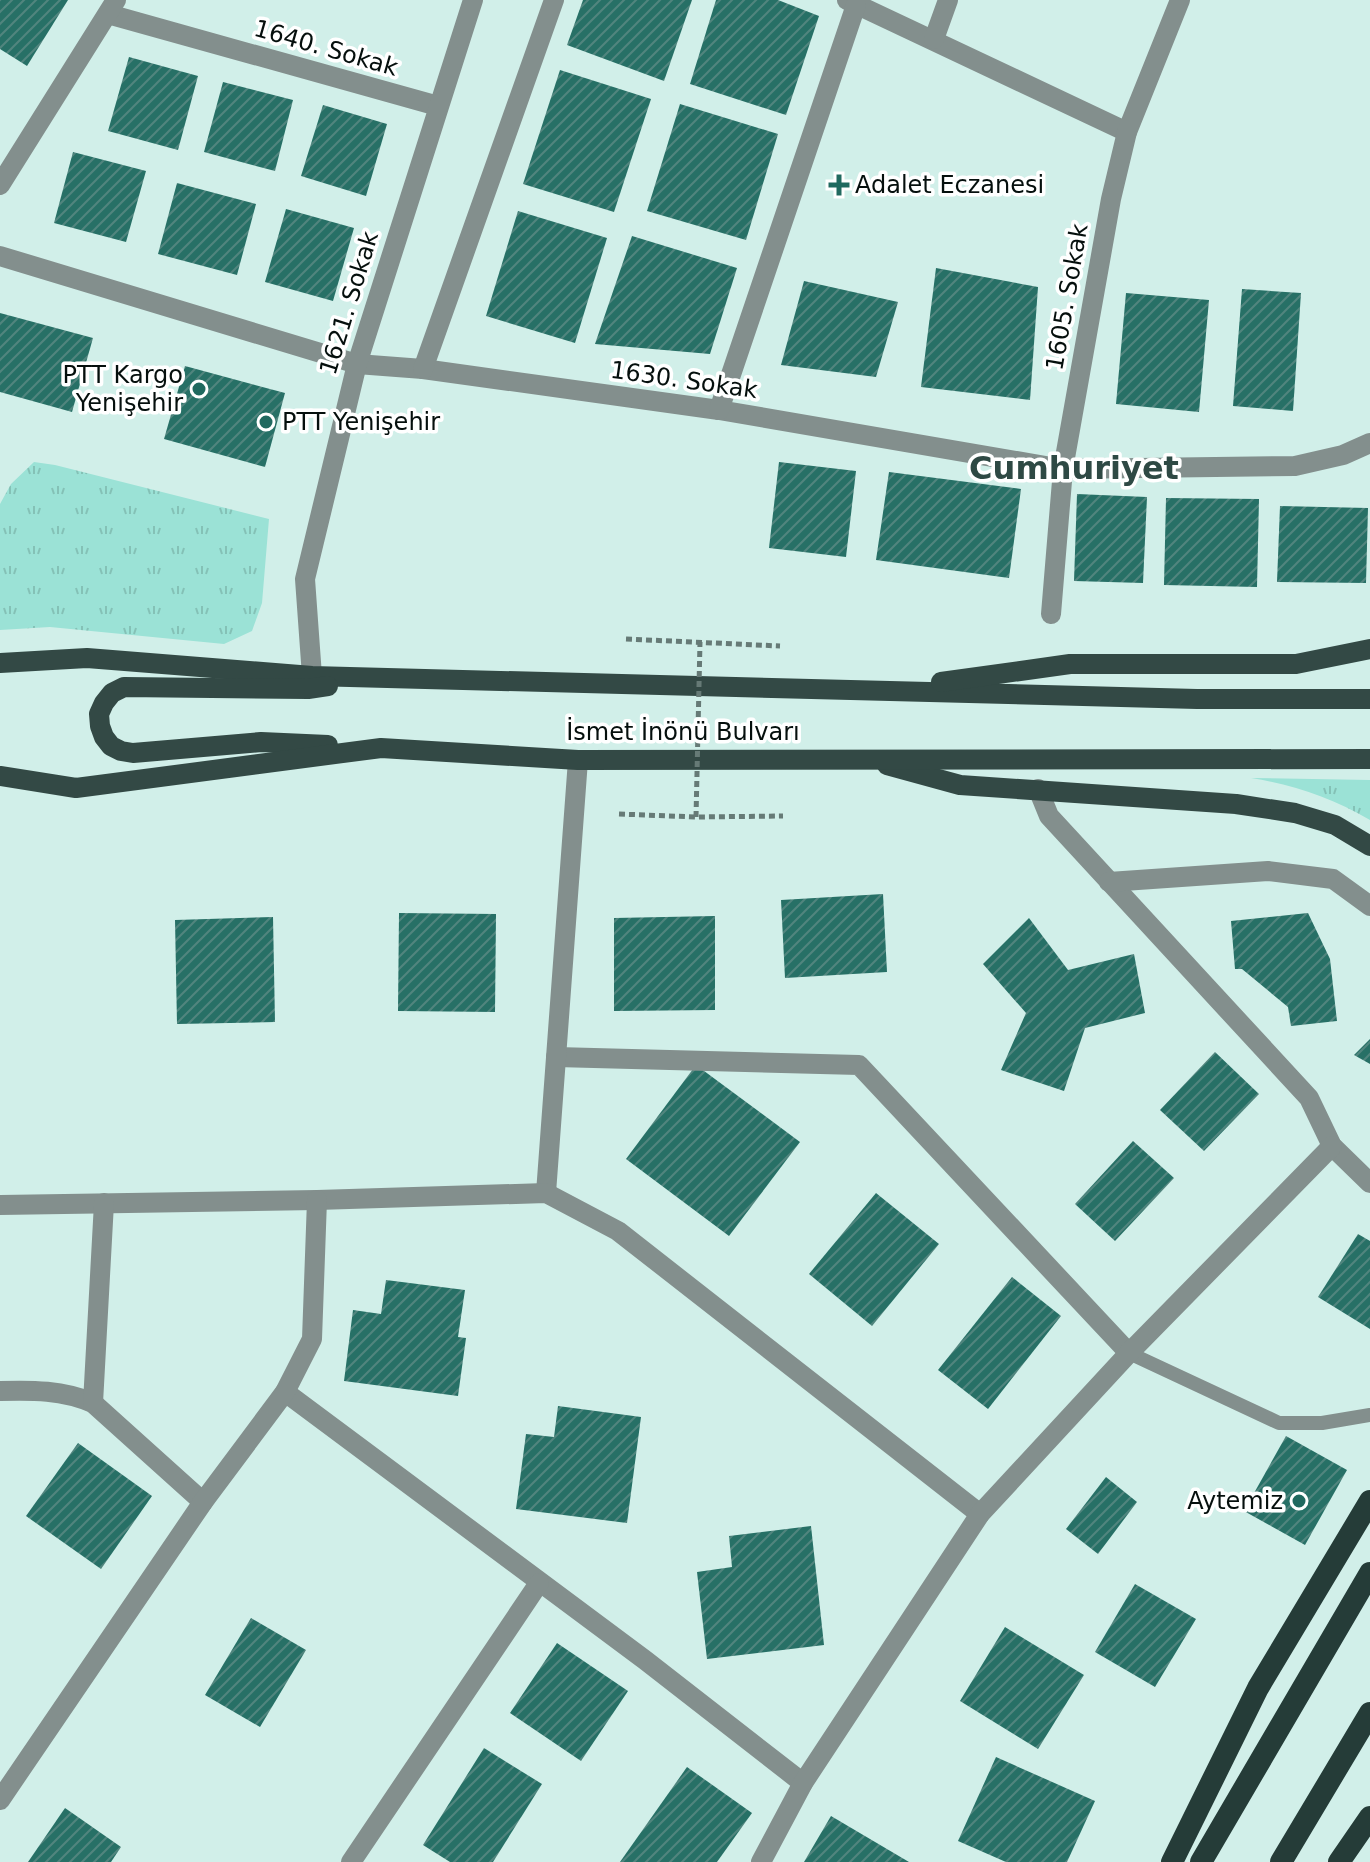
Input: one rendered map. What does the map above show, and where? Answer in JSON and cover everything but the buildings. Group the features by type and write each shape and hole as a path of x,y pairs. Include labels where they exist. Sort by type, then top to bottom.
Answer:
{"highway":[{"path":"1172,1862 1258,1688 1370,1501"},
{"path":"1201,1862 1370,1573"},
{"path":"1281,1862 1370,1713"},
{"path":"1339,1862 1370,1817"}],"main road":[{"path":"1296,664 1370,649"},
{"name":"İsmet İnönü Bulvarı","path":"0,663 87,658 312,676 1197,699 1370,699"},
{"path":"883,690 1070,664 1370,664"},
{"path":"381,748 261,742 133,753 111,746 100,726 99,714 112,693 124,687 308,689 388,677"},
{"name":"İsmet İnönü Bulvarı","path":"0,776 76,788 381,748 578,760 1370,759"},
{"path":"860,758 960,785 1236,804 1295,813 1335,825 1370,846"}],"street":[{"name":"1621. Sokak","path":"312,676 305,579 357,364 473,0"},
{"path":"423,369 554,0"},
{"path":"934,39 948,0"},
{"name":"1605. Sokak","path":"1051,614 1063,469 1111,199 1127,132 1180,0"},
{"path":"719,410 851,2 1127,132"},
{"name":"1640. Sokak","path":"112,7 438,106"},
{"path":"0,185 112,7"},
{"name":"1630. Sokak","path":"0,256 357,364 423,369 719,410 1063,469 1295,466 1343,455 1370,443"},
{"path":"546,1193 578,760"},
{"path":"1038,789 1049,816 1309,1098 1332,1146 1370,1183"},
{"path":"1109,882 1268,871 1333,879 1370,906"},
{"path":"556,1057 859,1065 1129,1353"},
{"path":"761,1862 803,1783 980,1514 1129,1353 1332,1146"},
{"path":"0,1205 546,1193 618,1231 980,1514"},
{"path":"0,1800 203,1502 285,1392 312,1339 317,1200"},
{"path":"93,1403 104,1203"},
{"path":"0,1391 30,1390 75,1395 93,1403 203,1502"},
{"path":"285,1392 645,1660 803,1783"},
{"path":"351,1862 539,1583"}],"lane":[{"path":"1129,1353 1279,1423 1322,1423 1370,1415"}],"path":[{"path":"626,639 780,646"},
{"path":"696,817 700,642"},
{"path":"619,814 783,816"}],"green space":[{"path":"34,462 269,519 262,603 252,631 224,644 50,627 0,630 0,504 11,484"},
{"path":"1251,778 1370,780 1370,820 1312,793"}],"place":[{"name":"Adalet Eczanesi","path":"839,185"},
{"name":"PTT Kargo Yenişehir","path":"199,389"},
{"name":"PTT Yenişehir","path":"266,422"},
{"name":"Aytemiz","path":"1299,1501"}],"district":[{"name":"Cumhuriyet","path":"1074,468"}]}
